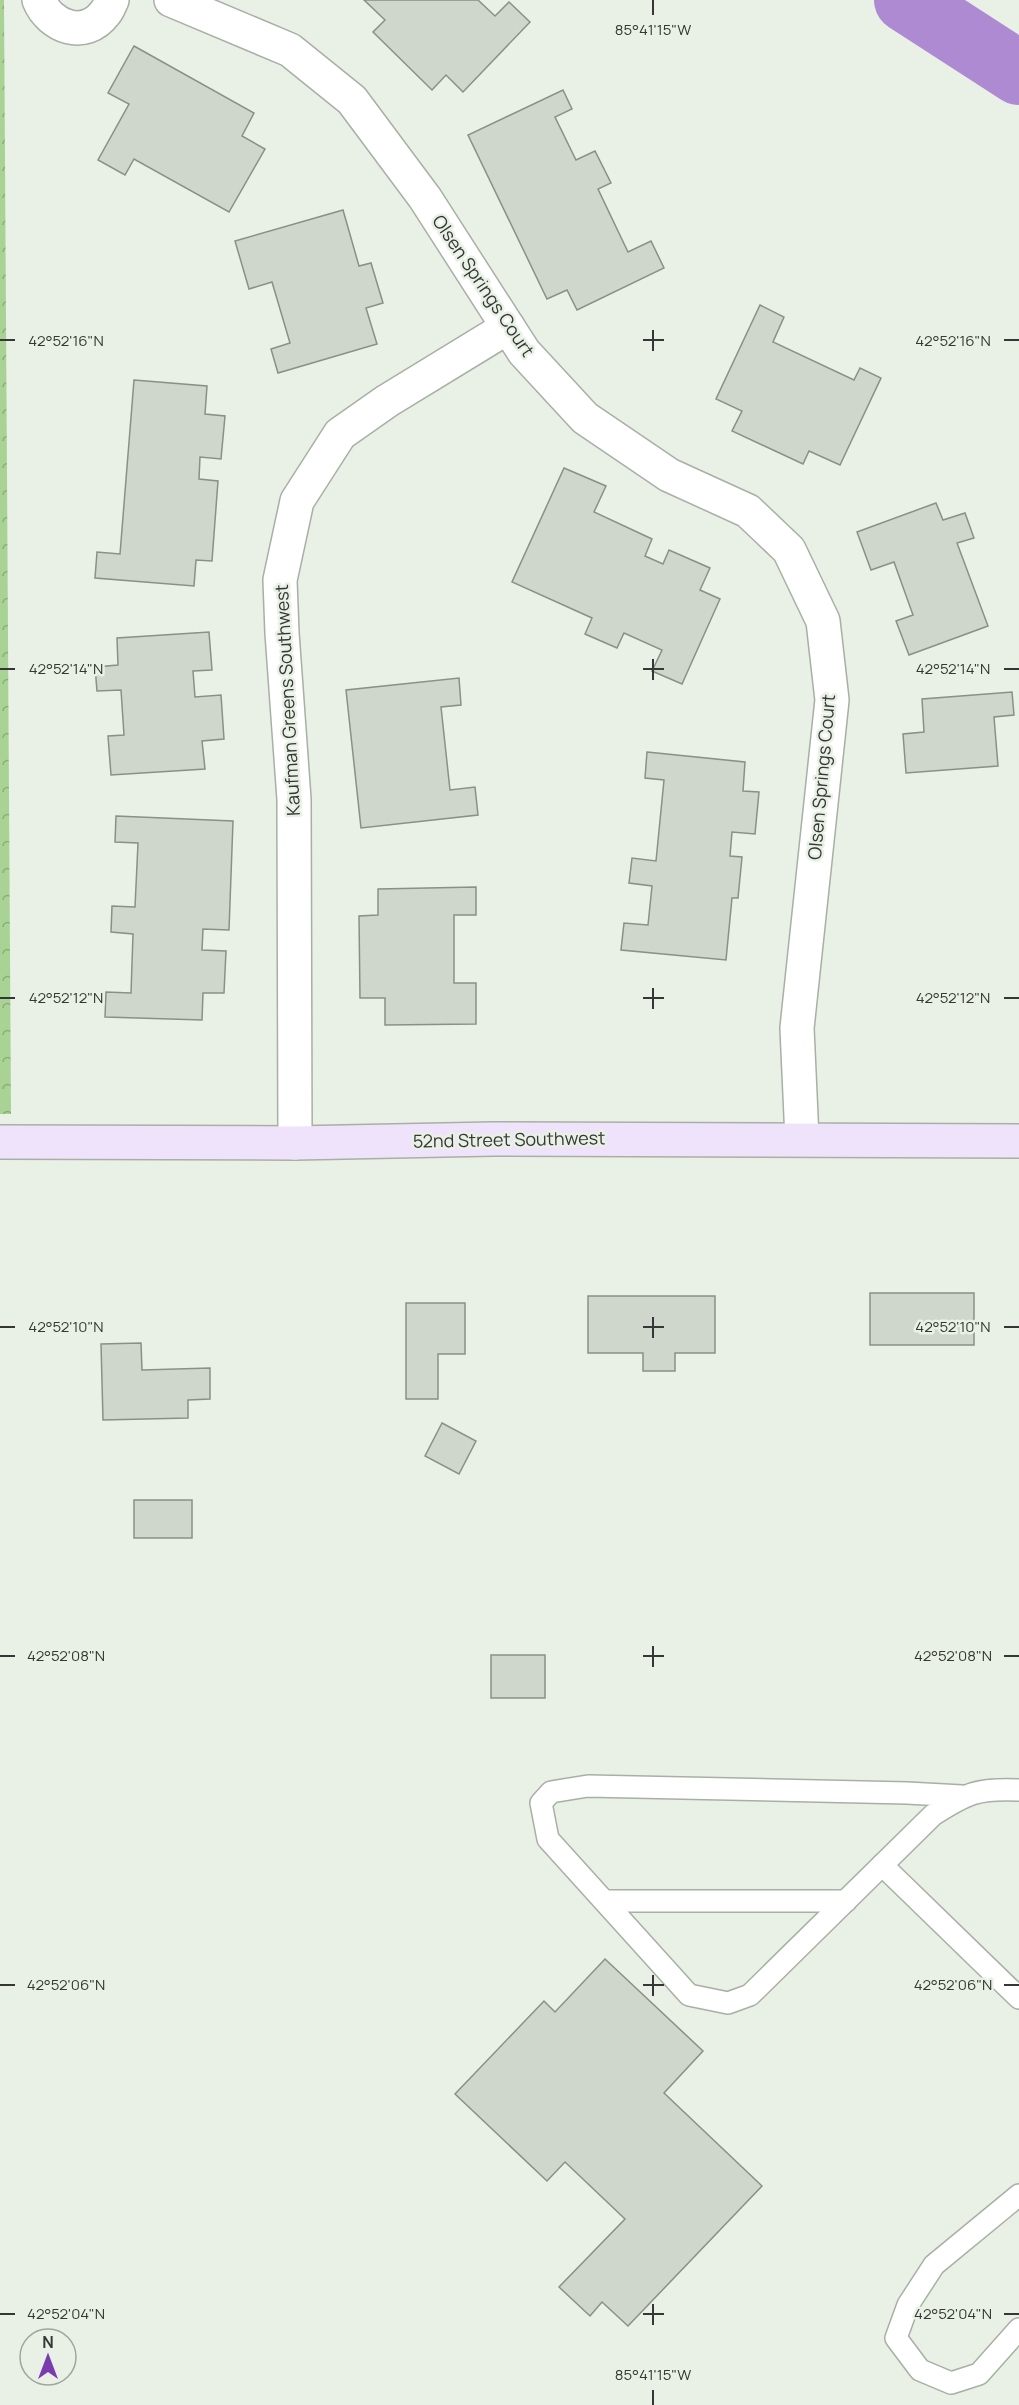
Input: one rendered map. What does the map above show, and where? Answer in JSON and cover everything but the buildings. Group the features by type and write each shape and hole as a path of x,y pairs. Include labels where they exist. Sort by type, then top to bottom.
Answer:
{"street":[{"path":"39,0 44,12 55,22 70,28 89,25 105,14 112,0"},
{"name":"Olsen Springs Court","path":"171,0 290,50 352,100 425,198 524,352 585,418 669,475 748,511 789,550 823,621 832,700 797,1028 802,1139"},
{"name":"Kaufman Greens Southwest","path":"295,1143 294,799 280,580 297,501 340,435 387,401 508,327"},
{"name":"52nd Street Southwest","path":"0,1142 295,1143 493,1139 1019,1141"}],"lane":[{"path":"962,1797 907,1793 588,1786 551,1792 541,1803 548,1839 689,1995 728,2003 750,1995 933,1815 962,1797 994,1789 1019,1790"},
{"path":"882,1865 1019,1998"},
{"path":"604,1901 846,1901"},
{"path":"1019,2195 934,2265 908,2305 896,2338 920,2370 951,2383 979,2374 1019,2329"}],"green space":[{"path":"0,0 4,0 11,1114 0,1114"}],"waterway":[{"path":"906,0 1019,73"}]}
